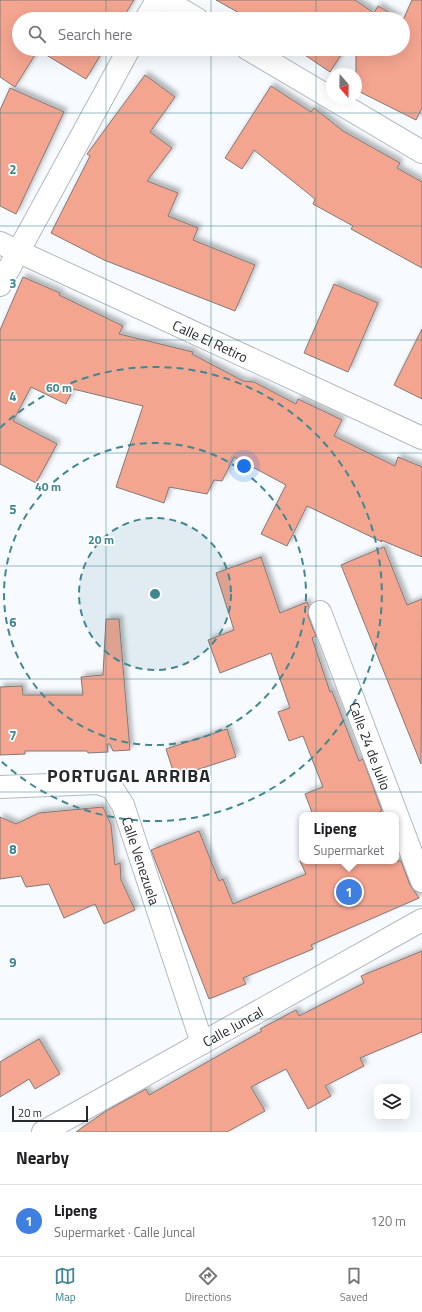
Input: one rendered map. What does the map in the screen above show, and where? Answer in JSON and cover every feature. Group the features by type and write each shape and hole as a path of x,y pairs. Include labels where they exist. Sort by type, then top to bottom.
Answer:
{"street":[{"path":"150,12 157,0"},
{"path":"165,0 185,12"},
{"path":"0,285 9,247 125,56"},
{"path":"260,56 422,152"},
{"name":"Calle El Retiro","path":"9,247 422,438"},
{"name":"Calle 24 de Julio","path":"320,612 396,812"},
{"name":"Calle Venezuela","path":"0,787 98,783 112,788 123,805 202,1043"},
{"name":"Calle 24 de Julio","path":"399,820 422,881"},
{"name":"Calle Juncal","path":"43,1132 422,920"}],"building":[{"path":"0,0 134,0 126,12 12,12 12,56 34,56 15,87 0,77"},
{"path":"216,0 355,0 373,12 237,12"},
{"path":"412,0 422,0 422,108 416,120 362,93 362,68 356,68 356,56 410,56 410,12 407,12"},
{"path":"378,6 388,12 375,12"},
{"path":"48,56 100,56 86,79"},
{"path":"306,56 340,56 333,68 326,68 326,69"},
{"path":"145,75 175,97 150,132 172,148 147,181 178,193 168,216 198,228 193,240 255,265 235,311 104,260 51,233 90,156 87,154"},
{"path":"271,86 311,112 314,108 343,131 400,163 397,168 422,182 422,268 351,229 353,226 313,204 315,199 254,150 242,169 225,158"},
{"path":"10,88 64,112 16,214 0,206 0,110"},
{"path":"23,277 60,293 59,295 123,326 119,334 193,352 192,354 243,381 254,382 296,404 298,399 342,420 334,436 395,466 398,457 422,467 422,557 381,540 382,542 307,506 287,546 261,534 286,485 234,457 222,481 214,480 207,494 169,487 164,503 116,487 143,406 73,389 66,404 31,387 13,421 57,444 36,483 0,464 0,330"},
{"path":"334,284 378,303 348,372 304,353"},
{"path":"422,329 422,399 394,385"},
{"path":"384,547 407,605 422,599 421,764 341,565"},
{"path":"261,557 280,613 307,602 309,607 308,616 316,636 312,638 330,692 332,691 359,761 363,759 382,811 312,812 305,794 323,787 303,736 289,741 278,712 290,708 271,653 220,673 208,640 234,630 216,573"},
{"path":"106,619 119,619 130,750 113,751 110,744 107,744 108,752 88,753 87,751 25,751 25,754 0,755 0,687 22,686 23,695 83,695 81,677 103,675"},
{"path":"227,729 236,757 175,777 166,749"},
{"path":"103,807 111,825 115,865 120,863 121,880 135,910 104,924 95,904 64,918 49,884 26,887 21,876 0,879 0,817 16,824 39,813"},
{"path":"199,831 219,881 223,879 233,904 306,874 301,864 399,864 399,861 401,861 410,885 419,898 311,945 313,949 243,978 246,984 209,999 151,850"},
{"path":"422,951 422,1032 360,1058 364,1066 325,1086 331,1096 308,1109 286,1069 251,1087 265,1111 227,1132 76,1132 106,1111 146,1089 149,1095 262,1031 260,1029 296,1010 299,1016 364,983 361,976"},
{"path":"39,1039 60,1074 35,1089 29,1079 0,1097 0,1062"}],"place":[{"name":"Lipeng","path":"349,892"}],"district":[{"name":"PORTUGAL ARRIBA","path":"129,775"}]}
